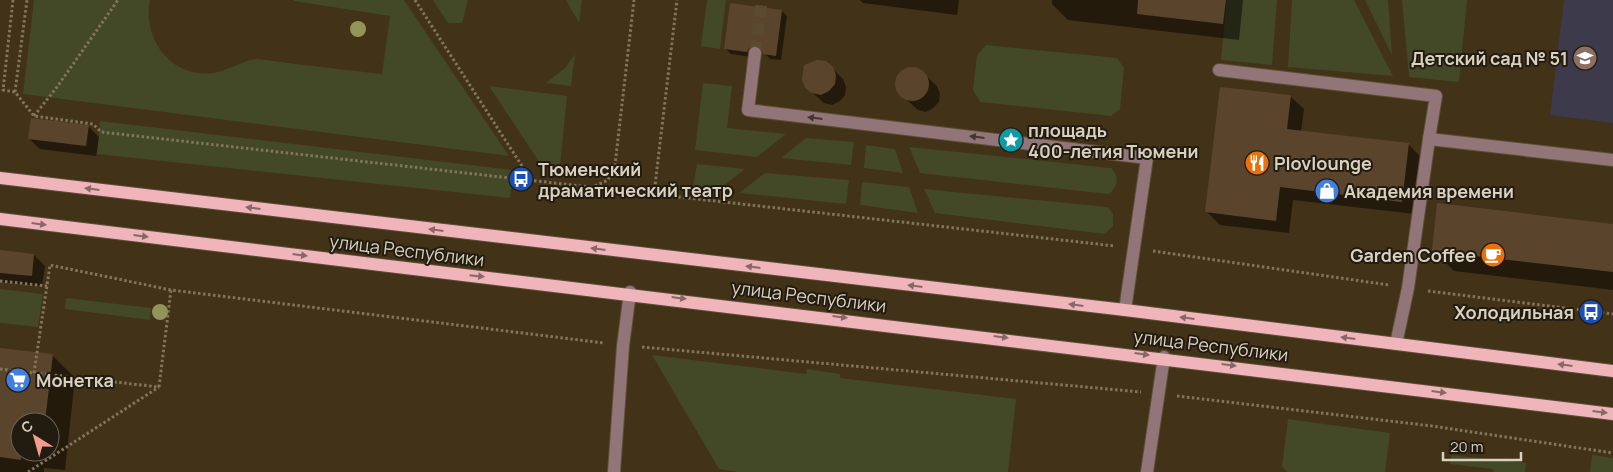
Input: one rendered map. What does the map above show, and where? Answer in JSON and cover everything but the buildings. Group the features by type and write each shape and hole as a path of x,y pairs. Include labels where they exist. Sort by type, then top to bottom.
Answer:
{"main road":[{"name":"улица Республики","path":"0,178 1125,310 1613,371"},
{"name":"улица Республики","path":"0,219 630,292 1613,414"}],"street":[{"path":"755,53 748,110 1147,158 1125,310"},
{"path":"1219,70 1436,96 1408,288 1396,344"},
{"path":"1429,140 1613,160"},
{"path":"614,472 630,292"},
{"path":"1148,472 1157,393 1164,357"}],"path":[{"path":"13,0 3,90 15,92 34,116 93,124 101,132 1135,248 1408,288 1613,314"},
{"path":"15,92 27,0"},
{"path":"34,116 57,87 118,0"},
{"path":"415,0 532,180"},
{"path":"593,187 608,180 615,165 634,0"},
{"path":"654,194 677,0"},
{"path":"34,373 50,266 171,290 624,346 1157,393 1432,426 1613,452"},
{"path":"0,280 47,286"},
{"path":"28,472 159,387 171,290"},
{"path":"0,369 159,387"}],"shaded area":[{"name":"Детский сад № 51","path":"1564,0 1613,0 1613,123 1550,115"}],"green space":[{"path":"34,0 150,0 149,15 151,29 163,54 185,70 199,73 219,72 257,59 382,74 390,16 294,0 404,0 509,156 23,94"},
{"path":"433,0 468,0 462,23 448,23"},
{"path":"566,0 582,0 579,23"},
{"path":"707,0 726,0 720,49 701,46"},
{"path":"1227,0 1277,0 1272,65 1221,60"},
{"path":"1292,0 1354,0 1393,76 1288,67"},
{"path":"1365,0 1388,0 1392,55"},
{"path":"1402,0 1467,0 1459,82 1409,77"},
{"path":"986,45 1117,58 1124,68 1120,109 1111,116 980,102 973,90 977,55"},
{"path":"575,54 571,86 546,83 565,68"},
{"path":"703,83 732,86 727,128 786,134 757,157 695,150"},
{"path":"489,86 567,96 560,166 540,163"},
{"path":"100,121 513,170 510,198 97,154"},
{"path":"806,138 854,142 851,165 781,158"},
{"path":"866,145 895,149 903,173 864,168"},
{"path":"909,147 1111,168 1116,175 1117,182 1114,189 1108,194 920,173"},
{"path":"697,164 745,169 718,190 693,187"},
{"path":"765,173 849,180 846,204 739,193"},
{"path":"862,182 909,187 918,213 860,205"},
{"path":"924,189 1108,207 1113,214 1113,226 1105,234 935,213"},
{"path":"0,289 43,294 38,327 0,323"},
{"path":"66,298 151,308 150,320 65,309"},
{"path":"652,355 806,374 807,369 840,374 840,378 1016,399 1008,472 738,472 719,469"},
{"path":"1288,419 1390,433 1385,472 1287,472 1282,466"},
{"path":"1451,455 1526,463 1525,472 1494,472 1493,469 1450,464"},
{"path":"1592,455 1613,458 1613,472 1590,472"}],"tunnel":[{"path":"755,53 762,0"}],"place":[{"name":"Детский сад № 51","path":"1585,58"},
{"name":"площадь 400-летия Тюмени","path":"1011,140"},
{"name":"Plovlounge","path":"1257,163"},
{"name":"Тюменский драматический театр","path":"521,179"},
{"name":"Академия времени","path":"1327,191"},
{"name":"Garden Coffee","path":"1493,255"},
{"name":"Холодильная","path":"1591,312"},
{"name":"Монетка","path":"18,380"}]}
